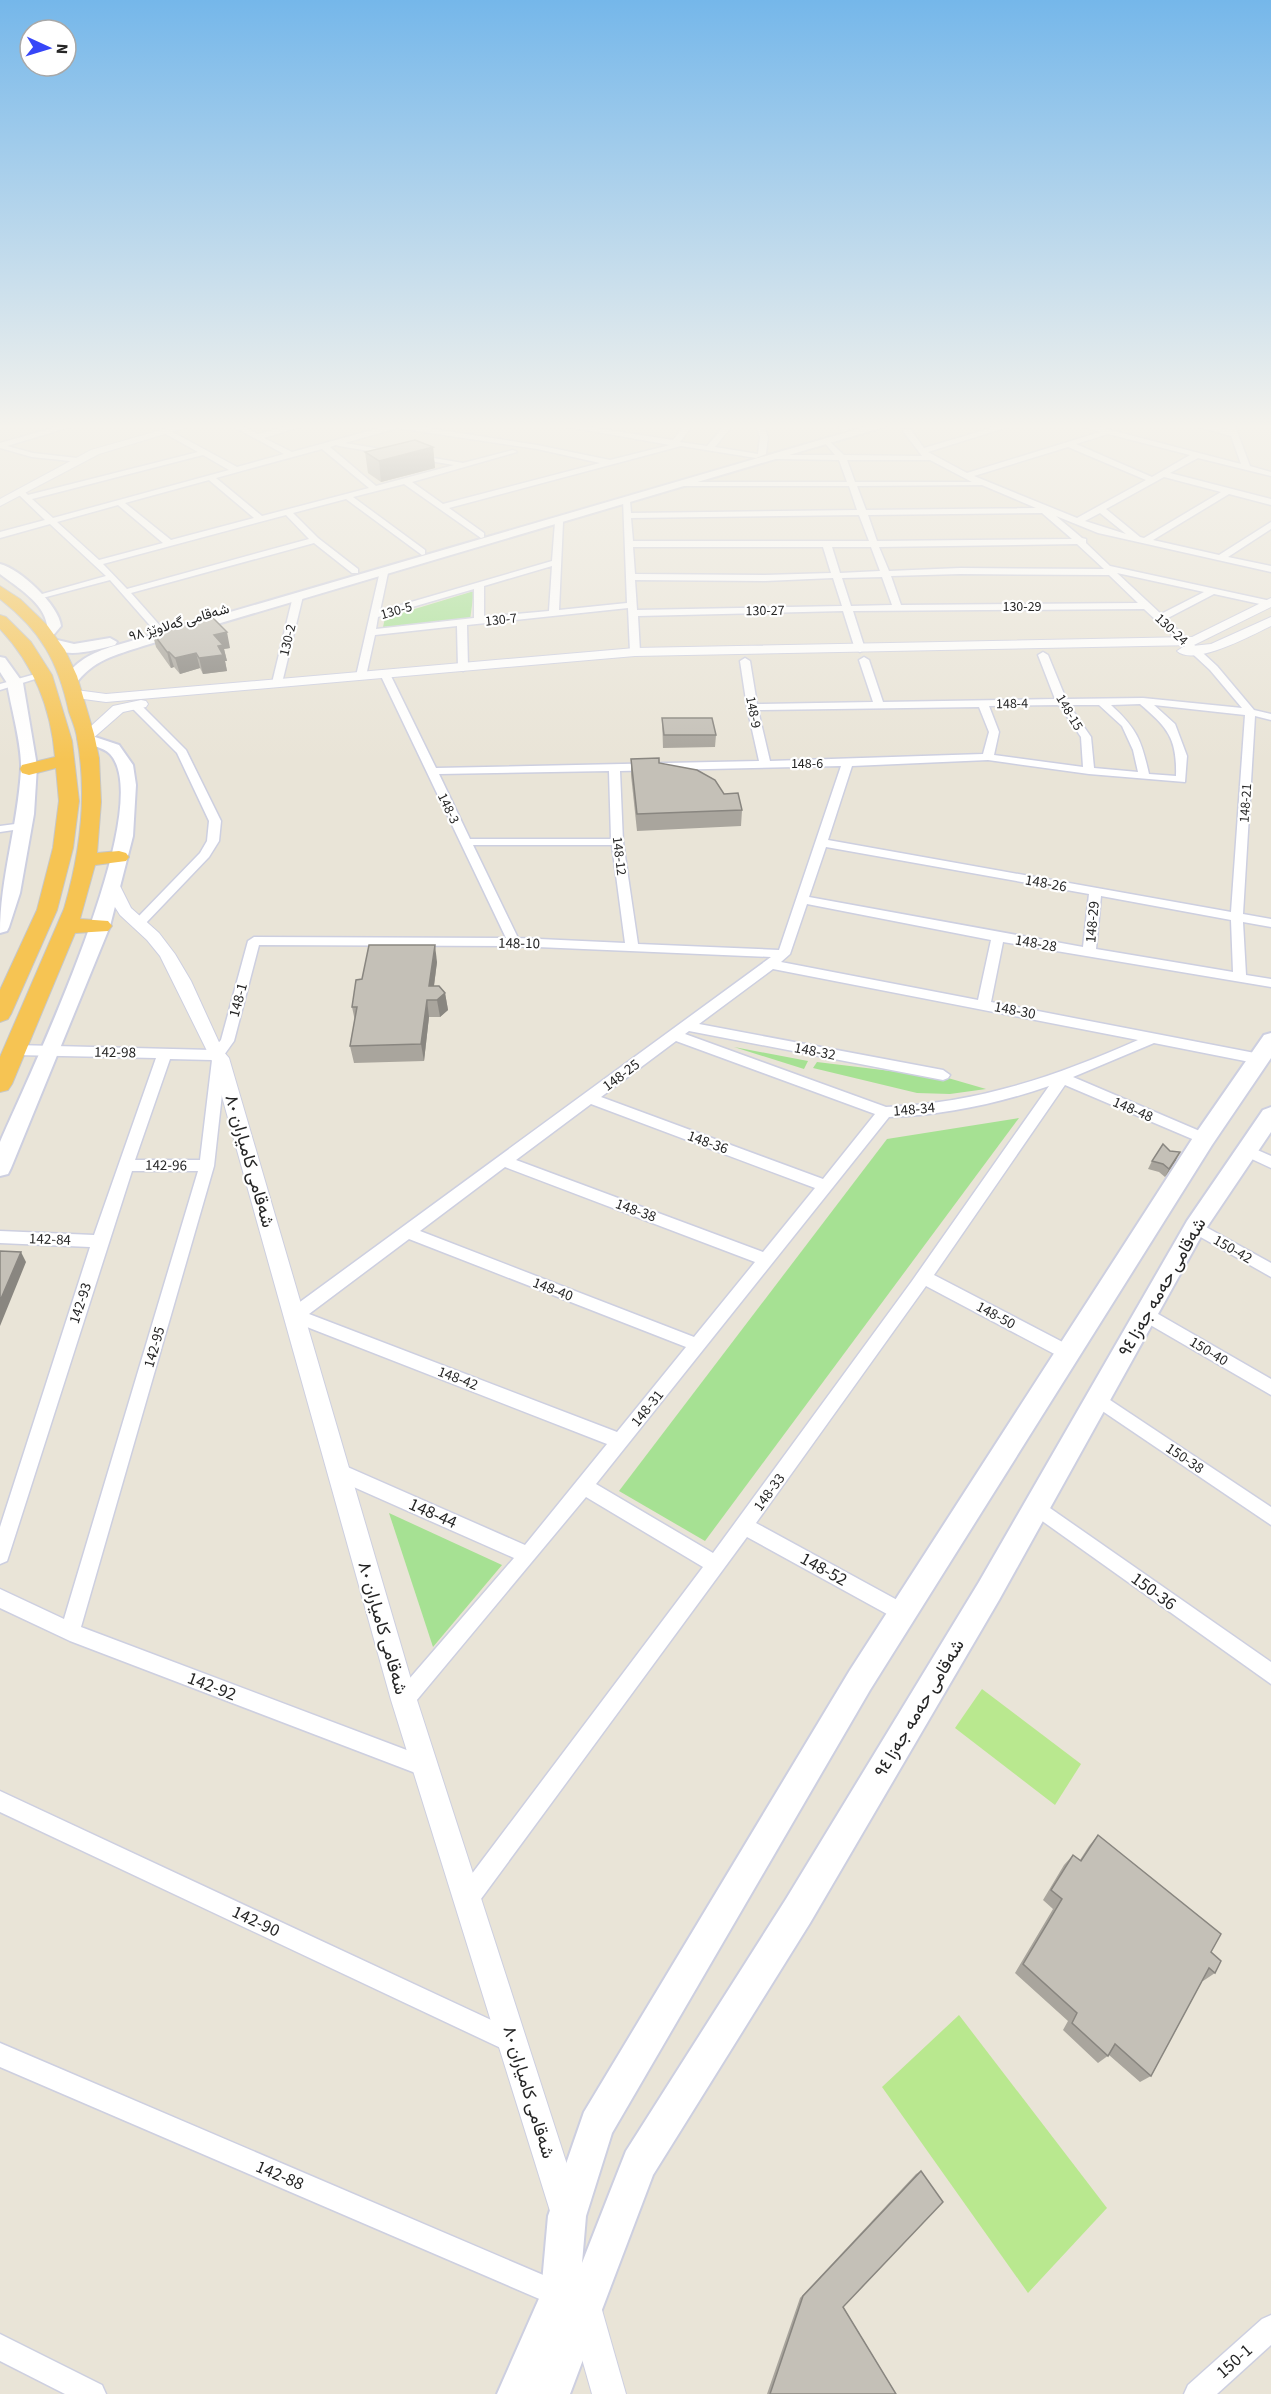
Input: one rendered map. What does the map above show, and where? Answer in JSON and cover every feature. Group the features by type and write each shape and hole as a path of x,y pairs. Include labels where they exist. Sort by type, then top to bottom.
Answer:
{"highway":[{"path":"0,591 18,605 49,639 73,688 86,738 93,800 85,860 68,923 0,1084"},
{"path":"0,620 25,646 41,670 63,741 69,801 66,829 47,910 0,1014"},
{"path":"29,769 66,760"},
{"path":"85,860 119,857"},
{"path":"47,910 60,912 68,923"},
{"path":"37,935 51,932 68,923 101,926"}],"main road":[{"name":"شەقامی گەلاوێژ ٩٨","path":"49,639 66,648 87,646 383,573 475,538"},
{"name":"شەقامی گەلاوێژ ٩٨","path":"73,688 81,666 95,658 288,596 355,571 422,552 446,550 496,538"},
{"path":"0,568 38,598 55,620 49,639"},
{"path":"0,660 29,769 11,892 0,927"},
{"path":"0,1168 101,926 129,814 124,762 117,752 104,744 86,738"},
{"path":"550,2394 572,2302 567,2216 597,2125 860,1680 1204,1139 1266,1049"},
{"name":"شەقامی حەمە جەزا ٩٤","path":"572,2302 639,2164 798,1911 990,1591 1195,1227 1259,1156 1271,1114"},
{"path":"517,2394 572,2302"}],"street":[{"path":"68,538 112,577 157,628"},
{"path":"163,538 170,543"},
{"path":"97,563 191,538"},
{"path":"313,538 355,571"},
{"path":"403,538 422,552"},
{"path":"554,614 558,538"},
{"path":"628,538 634,652"},
{"path":"871,538 898,608"},
{"name":"130-24","path":"1078,538 1108,570 1190,646"},
{"path":"1132,538 1271,569"},
{"path":"1142,540 1146,538"},
{"path":"1220,558 1251,538"},
{"path":"125,592 315,540"},
{"path":"628,544 827,545 1083,542"},
{"path":"827,545 835,576 879,705"},
{"name":"130-5","path":"374,616 557,562"},
{"path":"630,578 1108,570 1270,603"},
{"path":"361,676 383,573"},
{"path":"38,598 112,577"},
{"path":"479,585 479,621"},
{"path":"1160,618 1213,591"},
{"name":"130-2","path":"277,684 288,596"},
{"path":"73,688 106,698 361,676 387,679 463,668 634,652 1043,655 1190,646 1194,641 1270,603"},
{"name":"130-29","path":"898,608 1147,606"},
{"name":"130-27","path":"632,609 898,608"},
{"name":"130-7","path":"371,632 554,614 632,609"},
{"path":"86,738 117,710 135,705 387,679 635,662 745,661 862,654 1190,646 1214,648 1271,621"},
{"path":"462,623 463,668"},
{"path":"1190,646 1250,712"},
{"name":"148-15","path":"1043,655 1062,703 1086,737 1089,771"},
{"name":"148-9","path":"745,661 752,707 765,764"},
{"path":"6,680 41,670"},
{"name":"148-3","path":"387,679 514,942"},
{"name":"148-4","path":"752,707 1143,701 1250,712 1271,717"},
{"name":"148-6","path":"431,771 848,763 988,757 1089,771 1181,780 1182,756 1170,724 1143,701"},
{"path":"1103,703 1127,725 1138,750 1144,777"},
{"path":"983,704 994,732 988,757"},
{"path":"135,705 182,752 214,816 216,827 213,840 205,855 140,922"},
{"name":"148-21","path":"1240,978 1237,917 1250,712"},
{"path":"784,954 848,763"},
{"name":"148-12","path":"614,767 617,842 632,946"},
{"path":"0,829 22,826"},
{"path":"466,842 617,842"},
{"name":"148-26","path":"820,842 1271,923"},
{"name":"شەقامی کامیاران ٨٠","path":"112,887 118,904 151,933 168,955 218,1056 295,1315 404,1700 567,2216"},
{"name":"148-29","path":"1089,952 1095,892"},
{"name":"148-28","path":"802,899 998,937 1271,983"},
{"path":"984,1004 998,937"},
{"name":"148-10","path":"254,941 514,942 784,954"},
{"name":"148-1","path":"218,1056 227,1041 254,941"},
{"name":"148-25","path":"295,1315 784,954"},
{"name":"148-30","path":"770,964 1156,1037 1266,1049"},
{"name":"148-32","path":"688,1026 943,1075"},
{"name":"148-34","path":"674,1035 885,1112 908,1112 983,1101 1062,1078 1156,1037"},
{"name":"142-98","path":"15,1050 218,1056"},
{"name":"142-93","path":"0,1555 100,1241 165,1053"},
{"name":"142-95","path":"70,1632 207,1166 218,1056"},
{"name":"148-48","path":"1062,1078 1204,1139"},
{"name":"148-33","path":"467,1899 716,1565 924,1276 1062,1078"},
{"name":"148-36","path":"590,1098 826,1186"},
{"name":"148-31","path":"404,1700 528,1556 885,1112"},
{"name":"148-38","path":"504,1161 768,1260"},
{"name":"142-96","path":"126,1165 207,1166"},
{"name":"150-42","path":"1195,1227 1271,1271"},
{"name":"148-40","path":"407,1233 698,1346"},
{"name":"142-84","path":"0,1237 100,1241"},
{"name":"148-50","path":"924,1276 1068,1353"},
{"name":"150-40","path":"1146,1314 1271,1388"},
{"name":"148-42","path":"295,1315 620,1441"},
{"name":"150-38","path":"1098,1399 1271,1517"},
{"name":"148-44","path":"338,1471 528,1556"},
{"path":"584,1486 716,1565"},
{"name":"150-36","path":"1037,1507 1271,1674"},
{"name":"148-52","path":"744,1526 903,1613"},
{"name":"142-92","path":"0,1598 70,1632 426,1767"},
{"name":"142-90","path":"0,1801 513,2042"},
{"name":"142-88","path":"0,2055 572,2302"},
{"path":"572,2302 609,2394"},
{"name":"150-1","path":"1197,2394 1271,2328"},
{"path":"0,2347 93,2394"}],"green space":[{"path":"474,591 470,620 383,627 385,618"},
{"path":"734,1047 808,1061 804,1069"},
{"path":"817,1062 948,1078 986,1089 950,1094 917,1093 813,1068"},
{"path":"1019,1118 705,1541 619,1491 887,1139"},
{"path":"389,1513 502,1565 433,1647"},
{"path":"982,1689 1081,1764 1055,1805 955,1728"},
{"path":"959,2015 1107,2208 1028,2293 882,2087"}],"building":[{"path":"211,616 227,632 214,635 223,645 218,646 223,655 199,658 196,653 175,658 167,652 152,632"},
{"path":"662,718 712,718 716,735 664,735"},
{"path":"659,758 659,763 697,770 715,780 724,794 738,793 742,810 637,814 631,759"},
{"path":"369,945 435,945 429,986 439,986 445,993 437,1000 427,1000 421,1044 350,1046 357,1007 352,1007 356,980 362,979"},
{"path":"1163,1144 1170,1151 1180,1152 1169,1169 1163,1164 1152,1161"},
{"path":"0,1251 21,1252 0,1301"},
{"path":"1098,1835 1221,1934 1211,1952 1221,1961 1215,1973 1209,1968 1151,2076 1115,2044 1108,2056 1072,2023 1077,2013 1023,1964 1062,1899 1051,1890 1073,1855 1081,1861"},
{"path":"921,2171 943,2202 843,2307 896,2394 770,2394 803,2296"}]}
